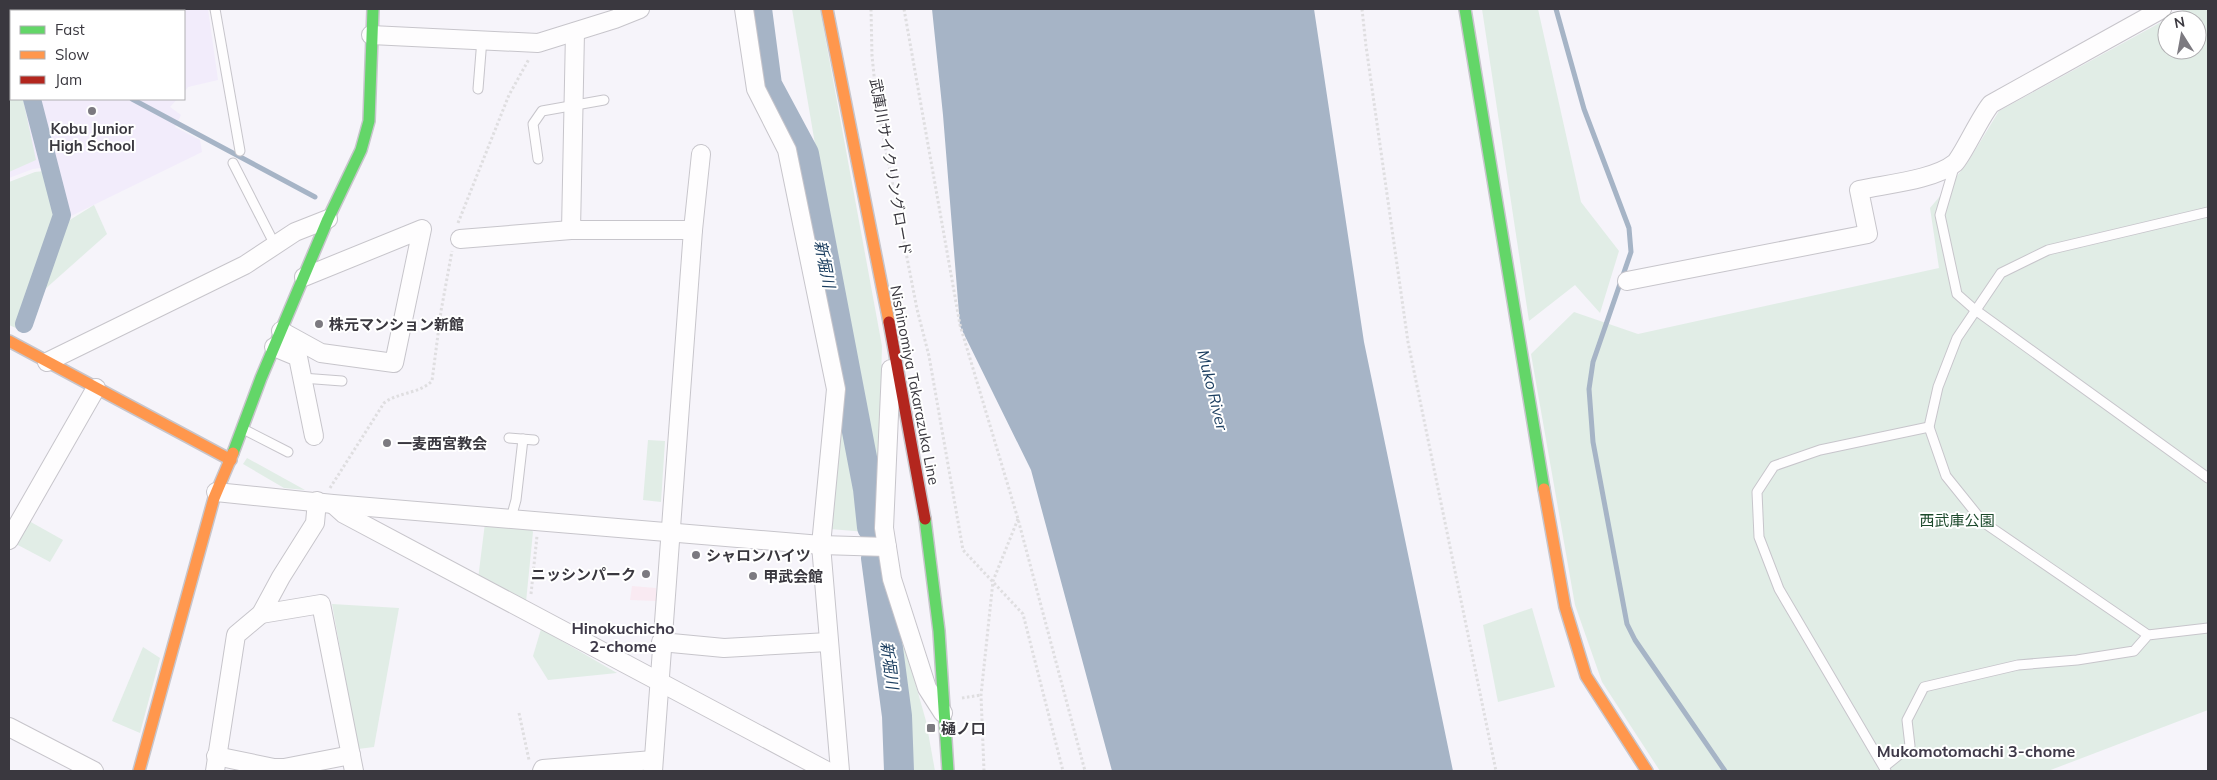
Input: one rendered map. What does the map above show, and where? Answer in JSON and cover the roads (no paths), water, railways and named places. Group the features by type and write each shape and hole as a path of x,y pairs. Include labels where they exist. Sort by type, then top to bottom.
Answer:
{"street":[{"path":"139,771 146,751 200,543 216,492 243,429 277,339 328,219 361,150 369,121 373,9"},
{"path":"372,34 538,43 640,9"},
{"path":"744,9 756,89 786,150 836,389 822,545 828,642 840,771"},
{"name":"Nishinomiya Takarazuka Line","path":"827,9 892,344 929,548 942,652 948,771"},
{"path":"1465,9 1522,364 1565,607 1586,676 1647,771"},
{"path":"1627,281 1868,234 1859,190 1935,173 1956,162 1980,117 1990,104 2162,9"},
{"path":"571,230 575,32"},
{"path":"542,770 653,766 693,230 701,154"},
{"path":"47,362 245,265 295,232 328,219"},
{"path":"277,339 321,353 394,363 422,230 304,277"},
{"path":"457,236 571,230 693,230"},
{"path":"277,339 298,358 314,436"},
{"path":"9,341 230,460"},
{"path":"892,344 884,528 892,579 927,688 945,716"},
{"path":"9,540 96,388"},
{"path":"216,492 822,545 887,547"},
{"path":"324,502 658,682 795,763 827,771"},
{"path":"261,614 321,604 352,763 267,769 216,763 236,635 261,614 315,523 324,502"},
{"path":"661,642 724,648 828,642"},
{"path":"9,728 94,771"}],"lane":[{"path":"215,9 240,151"},
{"path":"478,89 482,39"},
{"path":"538,159 532,124 542,112 604,100"},
{"path":"1956,162 1940,215 1957,294 1974,309 2208,478"},
{"path":"232,163 275,245"},
{"path":"2208,212 2048,250 2001,273 1974,309 1957,338 1938,387 1929,427 1946,476 1983,522 2148,635 2208,628"},
{"path":"302,378 342,381"},
{"path":"1929,427 1820,450 1774,466 1757,492 1759,537 1779,589 1885,769 1910,746 1907,720 1924,687 2018,665 2077,660 2134,651 2148,635"},
{"path":"243,429 288,452"},
{"path":"509,438 534,440"},
{"path":"511,518 516,500 523,439"}],"water":[{"name":"Muko River","path":"932,9 1314,9 1364,342 1453,771 1112,771 1031,470 960,326 943,115"}],"waterway":[{"name":"新堀川","path":"757,9 767,85 804,154 868,489 872,527"},
{"path":"1556,9 1584,109 1629,228 1631,252 1593,362 1589,389 1593,442 1627,624 1635,640 1725,771"},
{"path":"24,324 62,215 32,100"},
{"path":"134,100 315,197"},
{"name":"新堀川","path":"876,558 897,716 899,771"}],"place":[{"name":"Kobu Junior High School","path":"92,111"},
{"name":"株元マンション新館","path":"319,324"},
{"name":"一麦西宮教会","path":"387,443"},
{"name":"シャロンハイツ","path":"696,555"},
{"name":"ニッシンパーク","path":"646,574"},
{"name":"甲武会館","path":"753,576"},
{"name":"樋ノ口","path":"931,728"}],"district":[{"name":"Hinokuchicho 2-chome","path":"623,637"},
{"name":"Mukomotomachi 3-chome","path":"1976,751"}],"park label":[{"name":"西武庫公園","path":"1957,520"}]}
